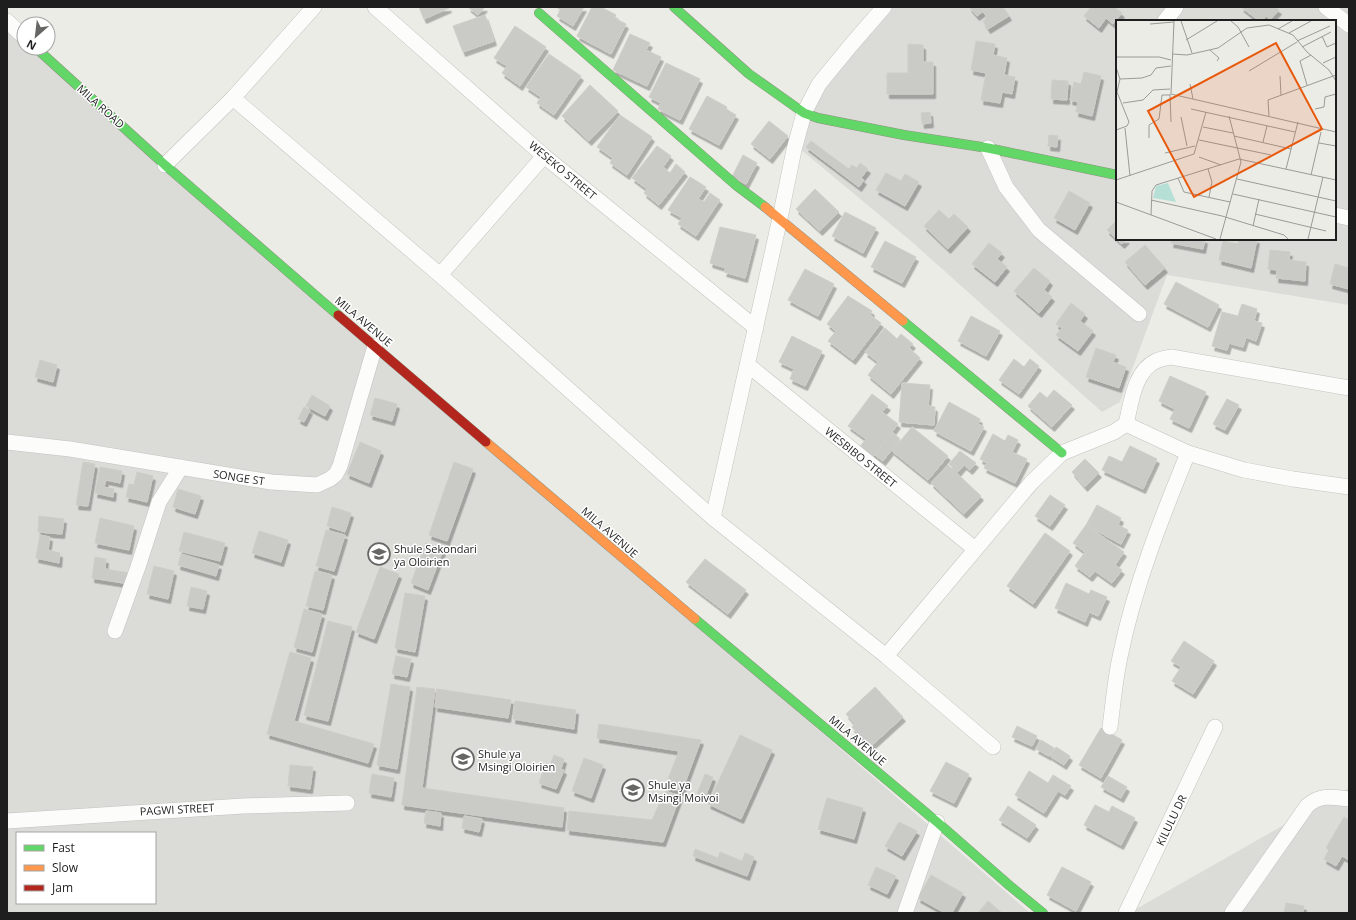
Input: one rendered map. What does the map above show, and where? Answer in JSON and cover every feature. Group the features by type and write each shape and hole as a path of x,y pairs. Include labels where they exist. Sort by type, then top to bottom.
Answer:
{"street":[{"path":"165,165 233,98 314,7"},
{"name":"WESEKO STREET","path":"375,7 544,156 756,328"},
{"path":"674,7 749,74 804,113 818,118 904,135 988,148 1116,175"},
{"path":"713,518 748,365 794,150 804,113 819,84 884,7"},
{"path":"1166,20 1176,7"},
{"path":"1326,7 1349,25"},
{"path":"539,13 737,186 780,218 1062,453"},
{"path":"7,21 16,29"},
{"name":"MILA ROAD","path":"45,56 165,165"},
{"path":"233,98 440,275 713,518 886,656 993,747"},
{"path":"988,148 1006,187 1039,230 1139,314"},
{"path":"440,275 544,156"},
{"name":"MILA AVENUE","path":"165,165 308,290 642,575 937,822 1043,913"},
{"path":"1336,215 1349,218"},
{"name":"SONGE ST","path":"7,442 70,449 271,482 317,486 326,482 336,474 340,466 375,346"},
{"path":"886,656 1031,483 1062,453 1114,432 1126,424 1138,379 1155,361 1171,357 1349,388"},
{"name":"WESBIBO STREET","path":"748,365 975,549"},
{"path":"1126,424 1188,453 1244,470 1349,487"},
{"path":"1110,727 1120,657 1133,605 1168,503 1188,453"},
{"path":"115,631 159,502 181,467"},
{"name":"KILULU DR","path":"1126,913 1215,728"},
{"path":"1232,913 1307,806 1313,800 1319,797 1349,799"},
{"name":"PAGWI STREET","path":"7,821 243,806 347,803"},
{"path":"905,913 937,822"}],"shaded area":[{"path":"893,7 1349,7 1349,305 1167,275 1120,402 1102,412 912,242 788,139 823,79"},
{"path":"7,27 16,34 16,56 41,56 1030,913 7,913"},
{"path":"1349,788 1349,913 1129,913"}],"building":[{"path":"419,7 449,7 449,8 424,19"},
{"path":"468,7 485,7 478,15"},
{"path":"556,7 584,7 573,26 557,16 561,10"},
{"path":"592,7 601,7 616,15 614,18 626,24 611,54 577,36"},
{"path":"969,7 989,7 977,16"},
{"path":"989,7 1003,7 1009,16 988,29 983,21 987,18 983,11"},
{"path":"1091,7 1114,7 1122,13 1113,24 1106,18 1099,28 1084,16"},
{"path":"1241,7 1275,7 1279,10 1270,20 1266,16 1263,20 1258,20"},
{"path":"485,15 494,41 463,52 453,26"},
{"path":"515,26 546,47 520,86 502,73 507,66 494,58"},
{"path":"630,34 650,43 646,50 661,57 647,86 613,70"},
{"path":"976,41 995,44 993,55 1007,58 1004,75 1015,77 1012,94 1002,92 1000,103 981,100 986,73 971,70"},
{"path":"908,44 923,45 923,62 933,62 933,94 887,94 887,73 908,73"},
{"path":"549,54 581,76 554,115 537,103 541,97 526,87"},
{"path":"666,63 700,79 680,120 658,109 661,103 649,97"},
{"path":"1084,72 1101,76 1092,116 1076,112 1078,102 1070,100 1074,82 1081,84"},
{"path":"1052,80 1068,81 1067,100 1051,99"},
{"path":"590,85 618,111 589,141 562,116"},
{"path":"707,96 727,107 726,109 736,115 719,145 689,129"},
{"path":"930,112 931,123 922,124 921,113"},
{"path":"620,115 652,137 627,175 610,163 613,158 597,147"},
{"path":"769,121 788,136 770,159 751,144"},
{"path":"1049,135 1058,136 1057,147 1048,146"},
{"path":"811,141 849,169 852,165 857,168 860,163 868,169 861,178 864,180 859,187 806,147"},
{"path":"657,146 671,156 663,167 670,173 676,164 685,172 659,205 644,193 647,189 632,178"},
{"path":"743,155 757,163 746,184 732,177"},
{"path":"886,173 901,181 905,174 919,182 905,206 876,190"},
{"path":"690,177 706,187 698,199 704,202 710,193 720,200 696,236 678,224 682,218 668,210"},
{"path":"815,189 839,212 820,231 796,209"},
{"path":"1069,191 1090,203 1075,230 1054,218"},
{"path":"939,210 949,219 954,214 968,227 948,249 924,226"},
{"path":"845,212 876,228 863,253 832,236"},
{"path":"1116,221 1116,238 1107,230"},
{"path":"720,227 756,235 745,278 724,272 726,268 710,263"},
{"path":"1118,240 1126,240 1122,244"},
{"path":"1172,240 1205,240 1203,249 1171,243"},
{"path":"1239,240 1257,240 1251,268 1219,260 1223,241 1238,244"},
{"path":"885,241 916,257 902,283 871,267"},
{"path":"989,243 1002,253 997,259 1007,267 995,282 972,264"},
{"path":"1145,245 1165,268 1145,285 1125,262"},
{"path":"1270,250 1290,252 1289,260 1306,262 1305,281 1276,278 1277,270 1268,269"},
{"path":"1335,264 1349,268 1349,289 1330,284"},
{"path":"1034,268 1050,281 1044,290 1052,297 1039,313 1014,291"},
{"path":"805,269 834,284 818,316 788,300"},
{"path":"1176,282 1219,305 1208,327 1164,304"},
{"path":"848,296 872,311 870,315 881,323 853,360 828,341 836,331 827,324"},
{"path":"1071,303 1085,314 1080,321 1093,331 1078,351 1056,335 1062,328 1056,324"},
{"path":"1242,304 1257,309 1254,321 1262,323 1256,341 1246,337 1243,347 1229,343 1227,350 1212,346 1222,312 1238,316"},
{"path":"971,316 1000,331 986,356 958,341"},
{"path":"885,328 897,339 901,334 913,344 909,348 920,358 891,394 868,375 878,362 865,352"},
{"path":"792,336 822,351 805,386 790,379 794,369 779,362"},
{"path":"1096,348 1116,355 1113,362 1126,367 1119,388 1086,377"},
{"path":"1014,359 1024,367 1030,359 1039,366 1019,394 999,380"},
{"path":"40,360 57,365 53,382 35,377"},
{"path":"1170,376 1206,392 1189,428 1170,419 1175,409 1159,401"},
{"path":"902,383 930,385 928,406 935,407 934,425 899,422"},
{"path":"1054,390 1072,405 1052,427 1028,406 1040,392 1047,398"},
{"path":"872,394 888,406 882,412 898,424 872,458 859,448 866,439 848,426"},
{"path":"312,395 330,406 325,416 306,406"},
{"path":"375,398 397,404 392,421 370,415"},
{"path":"1227,399 1239,405 1225,430 1213,424"},
{"path":"949,402 980,419 978,424 984,427 971,451 934,431"},
{"path":"304,407 310,410 304,422 298,419"},
{"path":"912,427 948,456 928,480 892,451"},
{"path":"892,432 900,439 883,461 875,455"},
{"path":"993,434 1005,441 1008,435 1018,440 1012,452 1027,459 1015,483 984,468 987,463 980,459"},
{"path":"360,442 381,451 369,483 347,474"},
{"path":"1130,446 1157,459 1143,489 1102,470 1109,456 1122,462"},
{"path":"960,451 976,463 970,470 964,465 958,472 949,464"},
{"path":"1085,459 1099,473 1085,487 1072,472"},
{"path":"83,462 95,464 88,506 76,505"},
{"path":"454,462 473,469 447,541 429,535"},
{"path":"948,465 981,496 964,514 931,483"},
{"path":"100,467 122,471 120,483 106,480 104,487 114,489 113,497 95,493"},
{"path":"137,472 153,476 147,502 126,497 129,484 134,485"},
{"path":"178,489 201,496 195,514 173,507"},
{"path":"1050,495 1065,505 1050,526 1035,516"},
{"path":"1097,505 1121,518 1118,525 1128,530 1121,544 1086,525"},
{"path":"332,507 351,513 345,532 327,526"},
{"path":"39,516 64,519 62,534 38,532"},
{"path":"100,518 134,526 129,550 95,543"},
{"path":"1086,525 1124,552 1115,565 1122,570 1112,583 1095,571 1090,577 1075,566 1085,552 1073,543"},
{"path":"326,530 345,535 334,571 316,566"},
{"path":"259,531 288,540 281,562 252,553"},
{"path":"184,532 225,543 220,561 179,551"},
{"path":"1045,533 1070,551 1033,604 1007,586"},
{"path":"40,535 50,537 48,550 60,553 59,563 36,558"},
{"path":"426,543 443,550 428,590 411,583"},
{"path":"181,554 219,565 216,576 178,565"},
{"path":"95,557 106,559 105,569 130,573 129,584 92,578"},
{"path":"705,559 746,590 728,614 686,582"},
{"path":"154,566 174,571 168,599 147,594"},
{"path":"380,567 399,574 374,639 356,632"},
{"path":"315,571 332,575 323,610 306,606"},
{"path":"1066,583 1089,594 1091,590 1107,597 1098,616 1089,612 1085,622 1055,608"},
{"path":"191,587 207,591 203,609 187,606"},
{"path":"405,593 425,596 415,652 395,648"},
{"path":"304,609 322,614 312,652 294,647"},
{"path":"328,621 352,627 328,721 304,715"},
{"path":"1184,641 1214,661 1193,694 1172,681 1181,667 1171,661"},
{"path":"290,652 311,658 294,721 374,744 368,763 267,734"},
{"path":"396,656 411,659 407,677 392,674"},
{"path":"391,684 410,687 397,769 377,765"},
{"path":"417,687 435,689 422,788 564,808 562,827 402,805"},
{"path":"875,687 903,717 870,747 852,727 855,724 846,714"},
{"path":"437,689 511,700 508,718 435,707"},
{"path":"515,701 576,710 574,729 513,719"},
{"path":"599,724 701,740 682,791 665,787 679,751 597,738"},
{"path":"1017,726 1037,736 1032,746 1012,737"},
{"path":"1101,728 1122,740 1101,778 1079,765"},
{"path":"740,735 772,750 741,819 708,804"},
{"path":"1041,740 1054,748 1049,756 1036,749"},
{"path":"1056,747 1070,756 1064,765 1050,756"},
{"path":"554,755 564,759 561,769 564,770 556,789 539,783 546,763 550,765"},
{"path":"584,758 603,765 591,798 572,791"},
{"path":"946,762 969,774 954,803 930,791"},
{"path":"290,765 313,767 310,789 288,786"},
{"path":"1029,771 1048,783 1053,775 1071,786 1065,795 1058,791 1044,813 1015,795"},
{"path":"372,774 394,778 391,797 369,793"},
{"path":"705,774 713,777 705,798 697,794"},
{"path":"1108,776 1127,787 1121,798 1101,787"},
{"path":"665,791 680,796 663,842 567,830 569,811 652,820"},
{"path":"827,798 863,808 854,839 818,829"},
{"path":"1095,805 1109,812 1112,806 1135,818 1121,845 1084,825"},
{"path":"1008,806 1036,825 1027,838 999,820"},
{"path":"426,811 441,813 440,826 424,823"},
{"path":"464,816 482,819 479,832 462,828"},
{"path":"1344,817 1349,820 1349,860 1342,856 1336,866 1324,859 1329,850 1326,848"},
{"path":"899,822 917,831 902,856 885,846"},
{"path":"695,849 718,858 720,852 742,861 745,853 754,857 747,876 693,856"},
{"path":"876,867 896,876 887,894 868,885"},
{"path":"1062,867 1091,882 1076,911 1047,895"},
{"path":"931,875 963,893 952,913 945,913 918,898"},
{"path":"988,901 1002,913 978,913"},
{"path":"1286,903 1304,906 1303,913 1284,913"}],"traffic: fast":[{"path":"674,7 749,74 804,113 818,118 904,135 988,148 1116,175"},
{"path":"539,13 737,186 765,207"},
{"path":"45,56 165,165 338,315"},
{"path":"903,321 1062,453"},
{"path":"695,619 1043,913"}],"traffic: slow":[{"path":"765,207 903,321"},
{"path":"486,442 695,619"}],"traffic: jam":[{"path":"338,315 486,442"}],"place":[{"name":"Shule Sekondari ya Oloirien","path":"379,554"},
{"name":"Shule ya Msingi Oloirien","path":"463,759"},
{"name":"Shule ya Msingi Moivoi","path":"633,790"}]}
